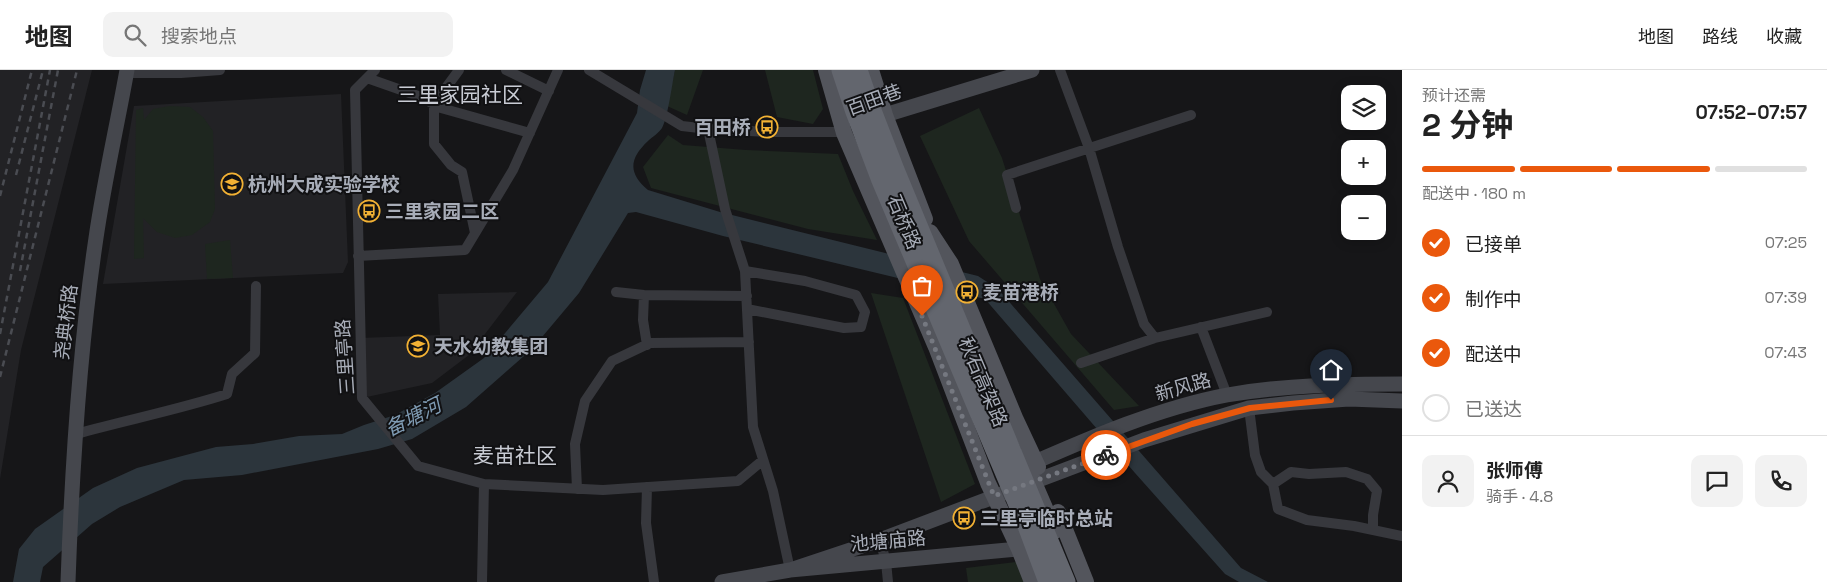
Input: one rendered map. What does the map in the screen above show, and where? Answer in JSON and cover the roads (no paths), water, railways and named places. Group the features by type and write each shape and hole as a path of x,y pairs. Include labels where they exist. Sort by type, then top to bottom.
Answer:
{"highway":[{"name":"秋石高架路","path":"841,70 880,178 1027,526 1048,582"},
{"name":"秋石高架路","path":"858,70 895,170 1066,582"}],"main road":[{"name":"石桥路","path":"826,70 844,133 913,294 991,490 1019,549 1032,582"},
{"name":"石桥路","path":"871,70 885,115 930,232 948,266 1031,464 1040,481 1056,535 1075,582"},
{"path":"1040,481 1086,582"}],"street":[{"path":"127,71 181,73 220,70"},
{"name":"三里亭路","path":"375,70 355,90 362,398 418,466 484,484 603,490 738,481 764,460"},
{"path":"459,70 434,104 434,144 450,165 462,172 475,233"},
{"path":"506,70 549,91"},
{"path":"358,256 465,250 513,170 558,70"},
{"name":"百田巷","path":"589,70 682,126 708,130 844,133 885,115 1032,70"},
{"path":"1060,70 1089,148 1118,248 1144,324 1155,338"},
{"name":"尧典桥路","path":"68,582 80,370 96,237 127,71"},
{"path":"367,78 422,97 441,108 530,134"},
{"path":"1016,208 1007,175 1191,115"},
{"path":"708,130 725,210 745,271 753,427 773,491 790,570 880,540 991,490"},
{"path":"745,271 805,281 856,295 865,312 861,327 844,328 747,310"},
{"path":"76,434 130,419 194,405 227,394 232,374 256,353 256,286"},
{"path":"616,292 644,295 746,296"},
{"path":"644,295 643,320 647,345"},
{"path":"1081,363 1155,338 1267,312"},
{"path":"1202,327 1227,395"},
{"path":"577,489 575,444 585,401 612,361 650,343 749,342"},
{"name":"新风路","path":"991,490 1031,464 1124,426 1175,409 1227,395 1348,384 1402,384"},
{"name":"新风路","path":"991,490 1040,481 1138,442 1192,424 1250,408 1349,399 1402,400"},
{"path":"1250,408 1255,455 1261,472 1273,484 1278,509 1307,520 1402,536"},
{"path":"1273,484 1291,472 1309,474 1346,472 1367,479 1377,491 1373,514 1373,530"},
{"path":"482,582 484,484"},
{"path":"647,487 646,523 654,582"},
{"name":"池塘庙路","path":"722,582 790,570 1019,549 1056,535"},
{"path":"880,540 886,562 888,582"}],"water":[{"name":"备塘河","path":"646,70 675,70 668,109 662,128 642,148 634,160 634,172 641,184 648,190 720,212 978,276 998,289 1241,568 1268,582 1239,582 1225,574 985,299 723,236 636,212 628,213 579,293 532,349 466,407 412,439 378,449 242,475 184,480 120,507 92,524 43,567 40,582 13,582 19,549 35,529 93,488 137,468 216,447 253,444 299,436 342,434 395,415 435,393 484,358 548,282 637,113 640,90"}],"railway":[{"path":"0,196 32,70"},
{"path":"16,175 43,70"},
{"path":"0,334 50,70"},
{"path":"20,271 58,70"},
{"path":"0,377 77,70"}],"place":[{"name":"百田桥","path":"767,127"},
{"name":"杭州大成实验学校","path":"232,184"},
{"name":"三里家园二区","path":"369,211"},
{"name":"麦苗港桥","path":"967,292"},
{"name":"天水幼教集团","path":"418,346"},
{"name":"三里亭临时总站","path":"964,518"}],"district":[{"name":"三里家园社区","path":"460,94"},
{"name":"麦苗社区","path":"515,455"}]}
